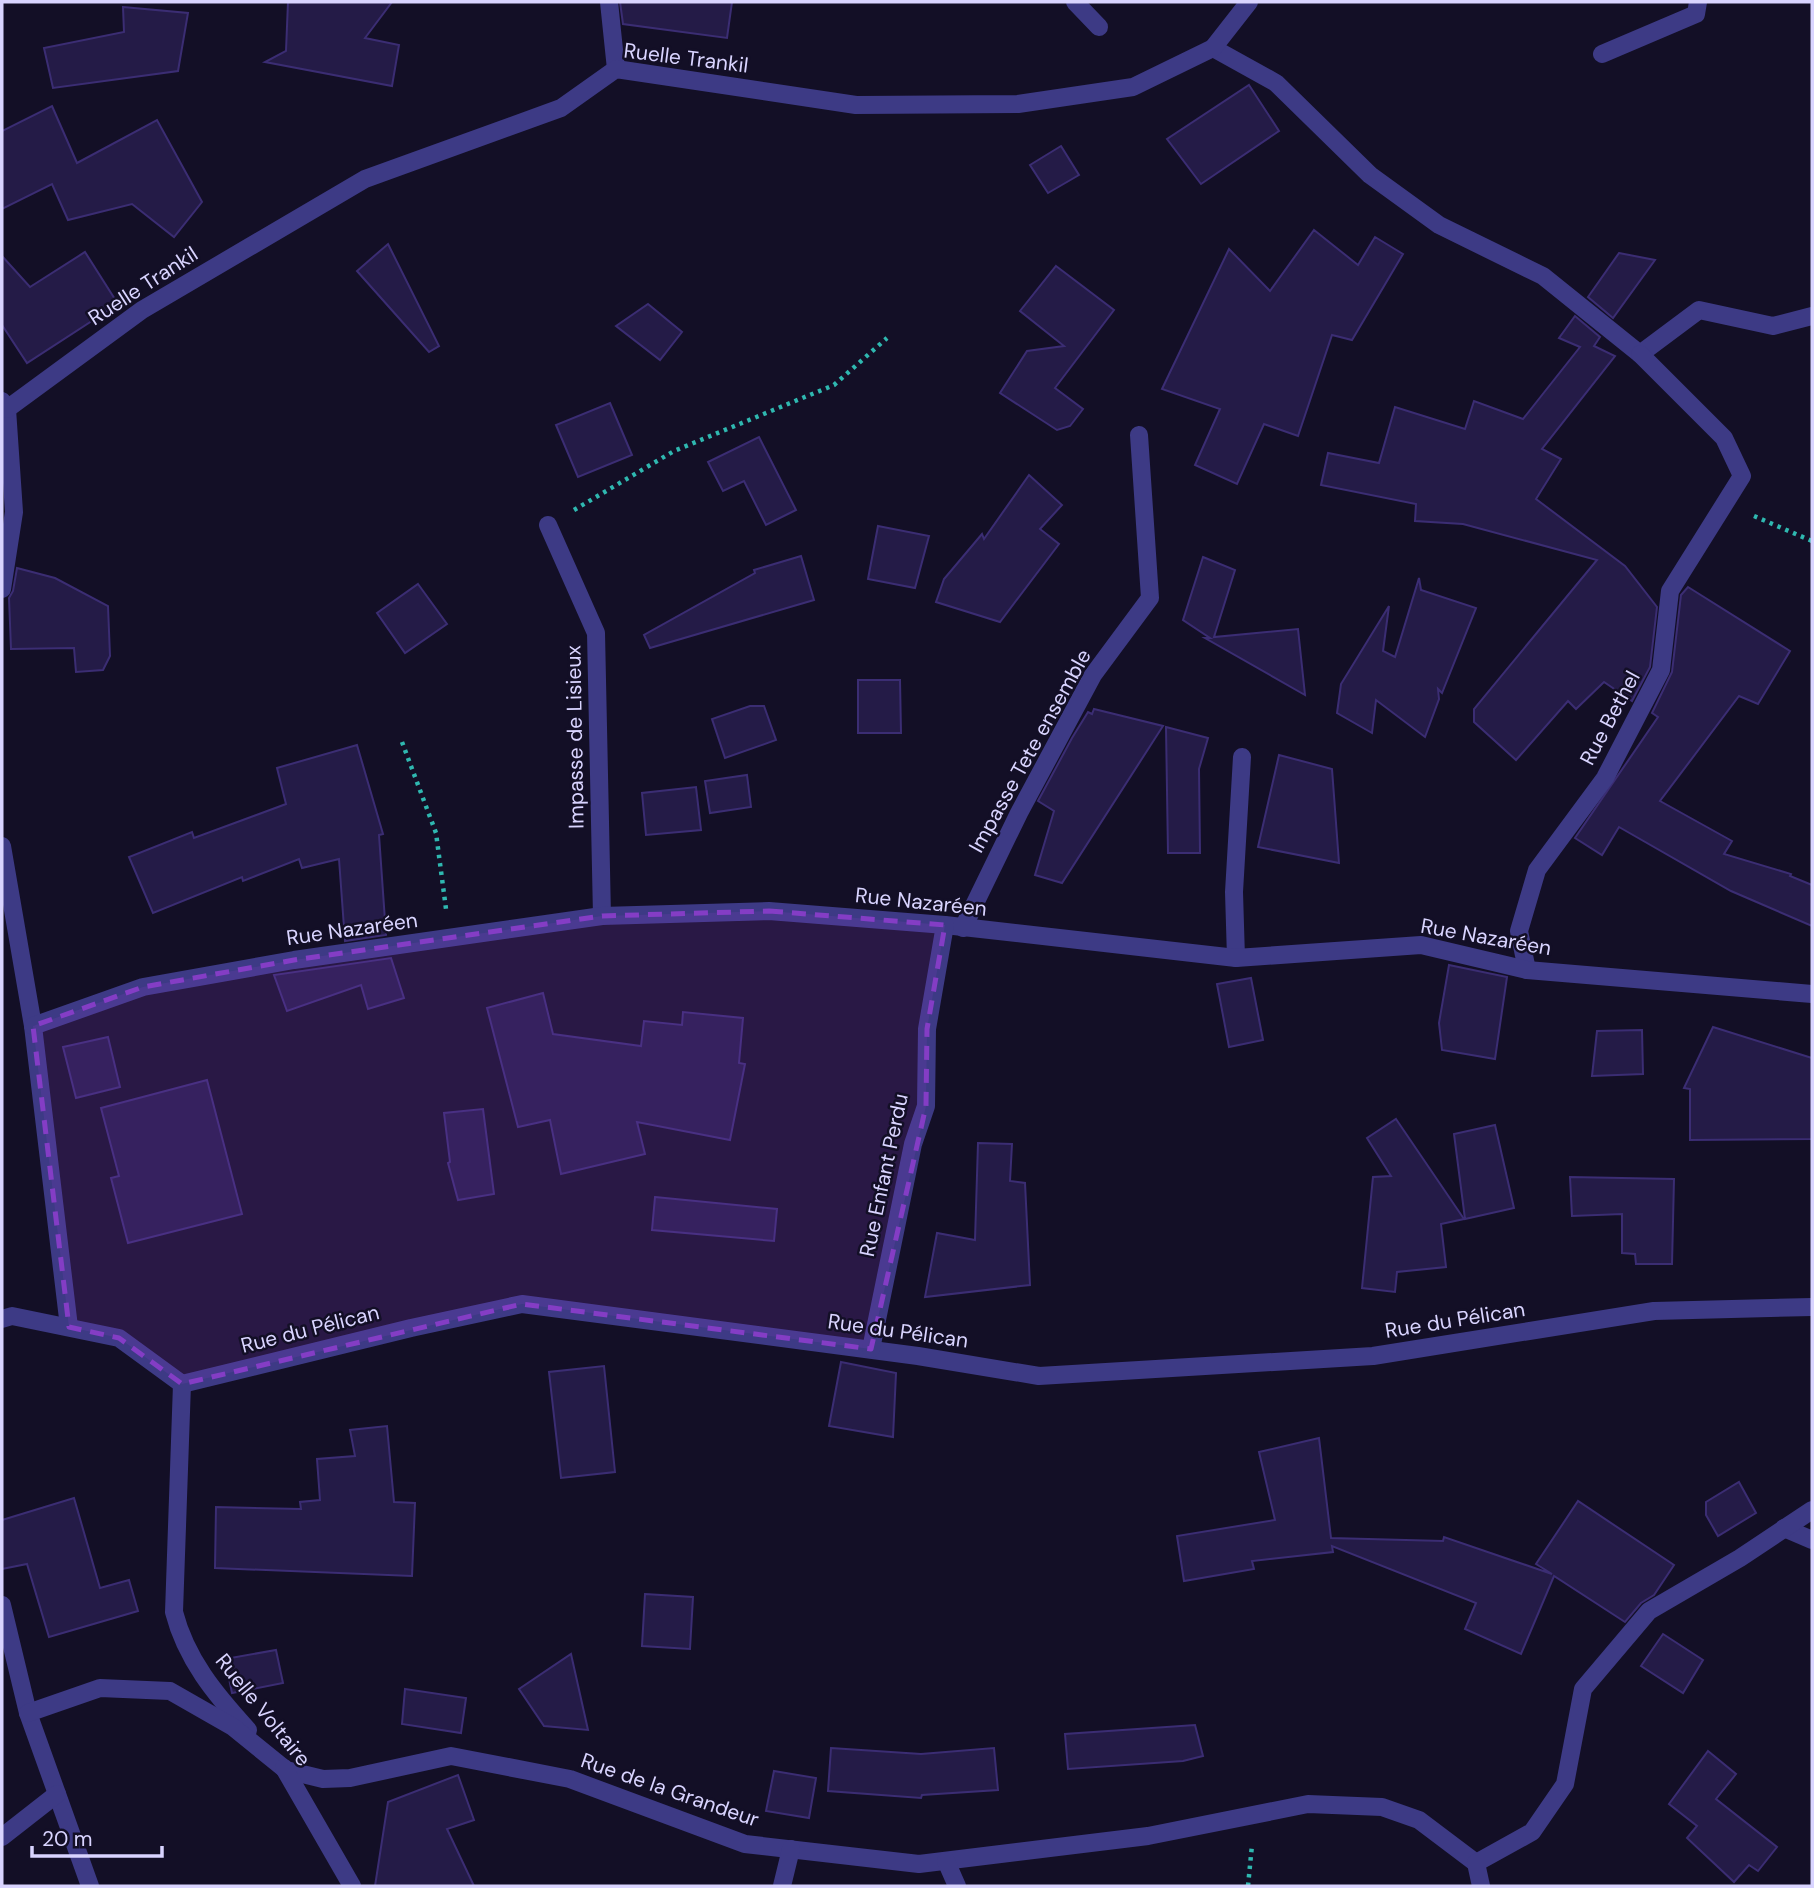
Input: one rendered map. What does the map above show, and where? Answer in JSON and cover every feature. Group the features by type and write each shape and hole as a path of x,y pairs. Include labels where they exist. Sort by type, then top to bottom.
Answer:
{"street":[{"path":"609,2 616,69"},
{"path":"1075,2 1099,27"},
{"name":"Ruelle Trankil","path":"4,405 142,310 365,179 561,108 616,69 856,105 1018,104 1133,87 1213,48 1249,2"},
{"path":"1602,54 1696,14 1698,2"},
{"path":"1213,48 1276,83 1370,175 1399,197 1439,225 1543,276 1640,354 1699,310 1773,326 1812,316"},
{"name":"Rue Bethel","path":"1527,970 1519,930 1537,870 1605,778 1655,682 1661,670 1670,591 1742,476 1724,438 1640,354"},
{"path":"2,589 14,512 4,405"},
{"name":"Impasse Tete ensemble","path":"963,928 1019,813 1093,675 1150,598 1139,436"},
{"name":"Impasse de Lisieux","path":"548,525 596,633 602,916"},
{"path":"1236,958 1234,892 1241,757"},
{"path":"2,846 33,1026 69,1327"},
{"name":"Rue Nazaréen","path":"33,1026 143,987 449,938 602,916 769,911 945,925 1236,958 1421,945 1527,970 1812,994"},
{"name":"Rue Enfant Perdu","path":"871,1349 914,1144 926,1106 926,1029 945,925"},
{"name":"Rue du Pélican","path":"182,1384 522,1304 871,1349 1039,1376 1373,1356 1654,1311 1812,1307"},
{"path":"2,1319 12,1315 119,1338 182,1384"},
{"name":"Ruelle Voltaire","path":"182,1384 174,1612 182,1643 222,1701 286,1770 352,1886"},
{"path":"1481,1886 1476,1863 1532,1832 1565,1784 1583,1689 1649,1611 1740,1559 1812,1510"},
{"path":"1784,1528 1812,1540"},
{"path":"2,1605 28,1713 90,1886"},
{"name":"Rue de la Grandeur","path":"28,1713 100,1688 170,1691 233,1727 286,1770 323,1779 349,1778 451,1756 570,1779 745,1844 919,1864 1148,1836 1308,1804 1382,1807 1419,1819 1476,1863"},
{"path":"2,1837 57,1794"},
{"path":"782,1886 791,1849"},
{"path":"946,1861 957,1886"}],"path":[{"path":"548,525 674,451 834,385 887,338"},
{"path":"1723,506 1812,541"},
{"path":"402,742 436,833 449,938"}],"highlighted area":[{"path":"769,911 945,925 927,1029 926,1106 871,1349 522,1304 182,1384 119,1338 69,1327 33,1026 143,987 294,960 602,916"}],"building":[{"path":"288,2 392,2 365,38 399,45 392,86 265,62 286,51"},
{"path":"620,2 732,2 727,38 623,24"},
{"path":"123,7 188,13 178,71 53,88 44,48 124,32"},
{"path":"1249,85 1279,131 1201,184 1167,139"},
{"path":"52,106 77,163 157,120 202,202 174,237 132,204 68,220 52,184 2,209 2,131"},
{"path":"1061,146 1079,175 1048,193 1030,165"},
{"path":"1314,230 1358,265 1375,237 1403,254 1352,340 1332,335 1298,436 1264,424 1237,484 1195,465 1220,409 1162,389 1229,249 1270,291"},
{"path":"388,244 439,346 429,352 357,271"},
{"path":"85,252 118,304 27,363 2,325 2,256 30,287"},
{"path":"1619,253 1655,260 1613,318 1588,297"},
{"path":"1056,266 1114,310 1055,388 1083,409 1070,426 1057,430 1000,393 1027,351 1064,346 1020,311"},
{"path":"648,304 682,332 660,360 616,326"},
{"path":"1575,316 1600,337 1594,346 1615,356 1542,449 1561,459 1536,499 1625,566 1657,607 1650,667 1632,701 1604,682 1576,709 1568,701 1516,760 1474,722 1474,709 1597,560 1463,524 1415,521 1416,504 1321,485 1328,453 1379,463 1395,407 1465,429 1474,401 1523,419 1580,347 1559,338"},
{"path":"610,403 632,455 578,477 556,425"},
{"path":"759,437 796,510 766,525 744,481 723,491 708,462"},
{"path":"1029,475 1062,505 1040,529 1059,544 1000,622 936,602 944,579 982,534 984,539"},
{"path":"878,526 929,536 915,588 868,579"},
{"path":"801,556 814,600 650,648 644,635 755,573 754,570"},
{"path":"1203,557 1235,570 1214,637 1298,629 1305,695 1205,638 1210,638 1183,620"},
{"path":"17,568 55,578 108,606 110,656 103,670 76,672 74,648 11,649 9,598"},
{"path":"1419,578 1421,590 1476,608 1442,693 1438,689 1439,699 1425,737 1376,700 1372,733 1337,713 1341,684 1389,606 1383,651 1395,657"},
{"path":"418,584 447,624 405,653 377,613"},
{"path":"1688,587 1790,651 1758,704 1739,696 1660,801 1732,841 1724,854 1791,874 1790,876 1812,885 1812,926 1731,891 1619,827 1602,855 1575,838 1658,717 1652,713 1672,672 1681,595"},
{"path":"858,680 900,680 901,733 858,733"},
{"path":"750,706 764,706 776,740 725,758 712,719"},
{"path":"1094,709 1163,726 1062,883 1035,875 1054,811 1038,801 1072,738 1088,712 1092,714"},
{"path":"1166,727 1208,738 1199,769 1200,853 1168,853"},
{"path":"357,745 383,834 379,835 386,935 345,941 339,859 302,868 299,859 243,881 242,877 153,913 129,857 192,832 194,838 286,804 277,768"},
{"path":"1279,755 1332,769 1339,863 1258,847"},
{"path":"747,775 751,807 710,813 705,781"},
{"path":"696,787 701,830 646,835 642,793"},
{"path":"391,958 404,998 368,1009 361,985 287,1011 274,975"},
{"path":"1449,965 1507,977 1495,1059 1442,1050 1439,1023"},
{"path":"1251,978 1263,1040 1229,1047 1217,984"},
{"path":"543,993 553,1034 641,1046 644,1021 682,1025 683,1012 743,1018 739,1063 745,1064 730,1140 637,1122 645,1154 561,1174 550,1120 518,1127 487,1008"},
{"path":"1713,1027 1812,1058 1812,1139 1690,1140 1690,1089 1684,1088"},
{"path":"1642,1030 1643,1074 1592,1076 1597,1031"},
{"path":"108,1037 120,1087 76,1098 63,1047"},
{"path":"207,1080 242,1214 128,1243 111,1178 119,1176 101,1108"},
{"path":"483,1109 494,1194 458,1200 448,1163 444,1113"},
{"path":"1396,1119 1464,1219 1441,1224 1446,1267 1397,1272 1395,1292 1362,1288 1373,1177 1391,1176 1367,1138"},
{"path":"1495,1125 1514,1208 1465,1219 1454,1134"},
{"path":"978,1143 1012,1144 1010,1181 1025,1183 1030,1285 925,1297 937,1233 975,1240"},
{"path":"1570,1177 1674,1179 1672,1264 1636,1264 1635,1254 1622,1253 1622,1214 1572,1216"},
{"path":"655,1197 777,1209 774,1241 652,1230"},
{"path":"841,1362 896,1373 893,1437 829,1426"},
{"path":"604,1366 615,1472 561,1478 549,1372"},
{"path":"387,1426 394,1502 415,1503 412,1576 215,1568 216,1507 301,1509 300,1502 320,1500 317,1459 355,1456 350,1430"},
{"path":"1319,1438 1331,1538 1443,1541 1444,1537 1552,1574 1536,1564 1578,1501 1674,1565 1654,1595 1641,1603 1625,1622 1554,1576 1521,1654 1465,1629 1476,1603 1332,1546 1333,1552 1252,1561 1254,1569 1184,1581 1177,1536 1275,1520 1259,1452"},
{"path":"1739,1482 1756,1513 1718,1536 1706,1515 1706,1502"},
{"path":"74,1498 100,1588 129,1580 138,1611 49,1637 27,1564 2,1569 2,1520"},
{"path":"645,1594 693,1597 690,1649 642,1646"},
{"path":"1663,1634 1703,1660 1683,1693 1641,1666"},
{"path":"276,1650 283,1683 232,1693 225,1659"},
{"path":"571,1654 588,1730 544,1726 519,1689"},
{"path":"405,1689 466,1698 461,1733 402,1724"},
{"path":"1195,1725 1203,1756 1183,1761 1068,1769 1065,1734"},
{"path":"831,1748 921,1754 994,1748 998,1790 922,1795 921,1798 828,1791"},
{"path":"1708,1751 1736,1774 1716,1799 1777,1847 1758,1871 1749,1865 1734,1882 1687,1838 1697,1826 1669,1804"},
{"path":"774,1771 816,1778 809,1818 766,1811"},
{"path":"458,1775 474,1820 447,1829 474,1886 375,1886 388,1802"}]}
